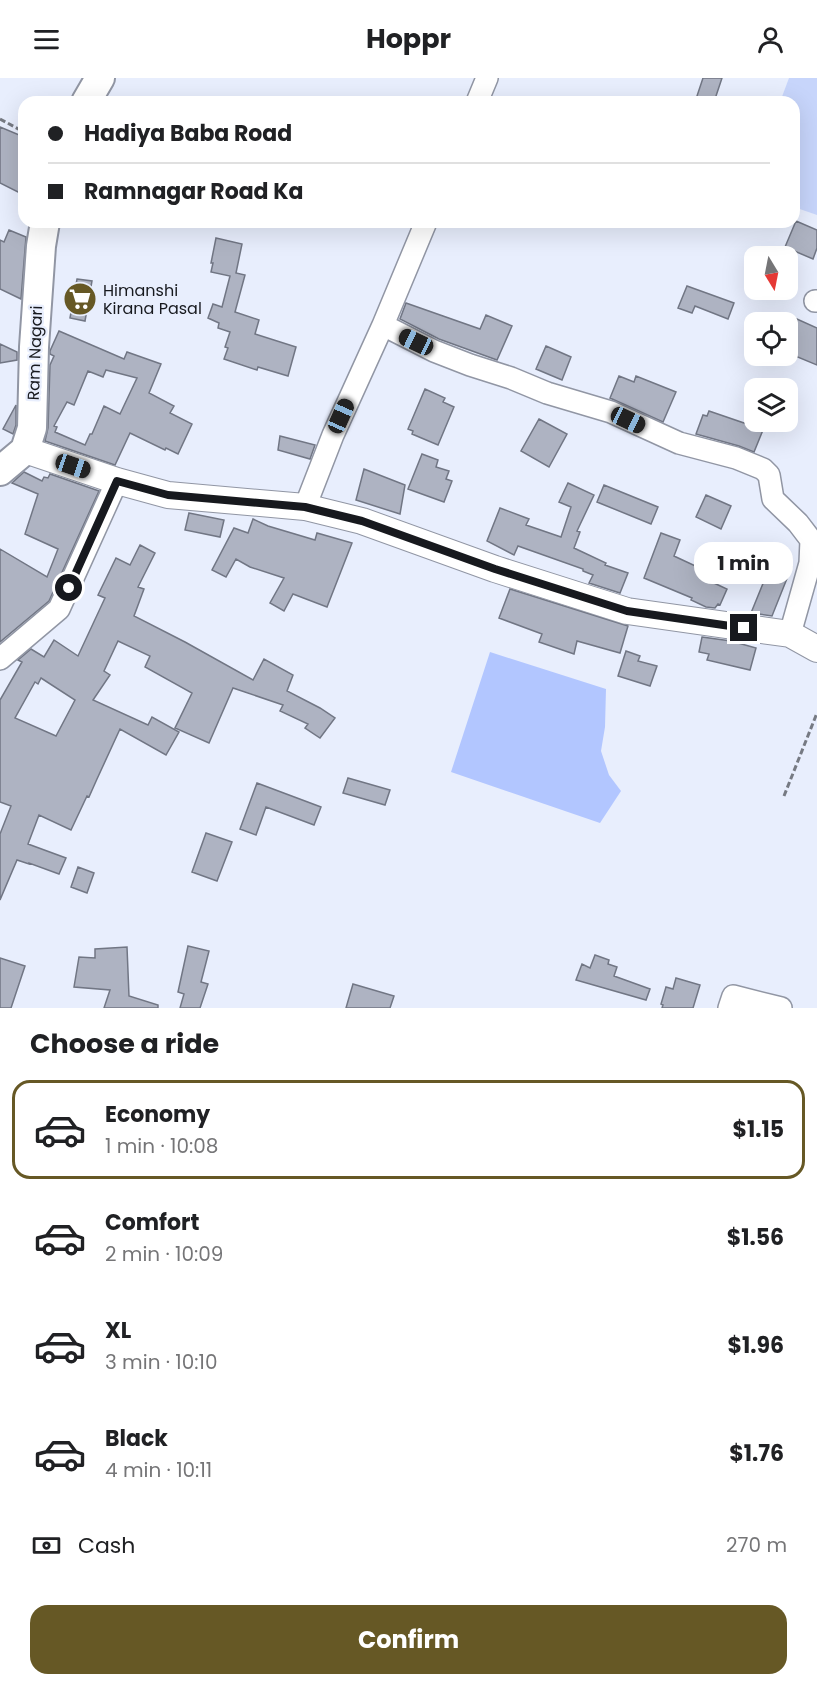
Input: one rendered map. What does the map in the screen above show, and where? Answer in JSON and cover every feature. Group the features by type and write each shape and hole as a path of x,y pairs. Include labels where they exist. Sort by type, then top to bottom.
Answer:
{"main road":[{"path":"90,96 100,78"},
{"name":"Ram Nagari","path":"25,450 32,428 36,325 44,228"},
{"path":"0,471 25,450"}],"street":[{"path":"480,96 487,78"},
{"path":"305,507 333,435 423,228"},
{"path":"383,325 434,351 547,393 611,412 679,443 736,458 763,469 769,475 773,499 798,523 811,540 810,563 790,634"},
{"path":"25,450 117,481 168,495 305,507 362,521 495,569 627,611 790,634 817,649"},
{"path":"0,659 59,609 117,481"},
{"path":"729,1008 733,996 781,1008"}],"path":[{"path":"0,119 18,129"},
{"path":"784,796 817,713"}],"shaded area":[{"path":"789,78 817,78 817,215 800,209 800,96 782,96"},
{"path":"490,652 606,689 605,727 601,751 609,775 621,791 600,823 451,772"}],"building":[{"path":"703,78 722,78 716,96 697,96"},
{"path":"0,127 18,134 18,192 0,183"},
{"path":"800,223 817,230 817,248 813,259 798,253 798,246 785,246 793,228 800,228"},
{"path":"9,230 26,237 21,299 0,289 0,240 4,242"},
{"path":"216,238 242,244 236,273 245,275 235,312 259,320 255,334 296,347 288,376 258,367 257,370 224,359 230,332 218,328 219,323 208,318 213,304 222,307 230,276 211,272"},
{"path":"77,279 92,281 85,321 70,318"},
{"path":"687,286 734,303 728,319 695,306 692,313 678,308"},
{"path":"406,303 480,329 486,315 512,326 497,360 439,339 400,319"},
{"path":"798,319 817,328 817,365 798,357"},
{"path":"59,331 124,359 127,352 161,364 149,393 174,406 170,413 192,424 178,454 130,433 115,465 45,441 48,428 50,365 54,356 50,354","holes":["106,370 137,378 120,414 104,406 85,445 55,432 57,427 54,426 67,402 74,405 88,371 103,377"]},
{"path":"0,344 17,352 17,360 0,363"},
{"path":"546,346 571,357 562,380 536,369"},
{"path":"619,376 634,382 636,376 676,392 663,422 610,398"},
{"path":"425,389 445,398 443,402 454,407 438,445 412,434 413,431 408,429"},
{"path":"16,405 16,425 13,434 3,429"},
{"path":"709,411 744,423 744,432 762,432 754,452 696,434 703,415 707,416"},
{"path":"539,419 567,434 549,467 521,451"},
{"path":"280,436 315,445 310,459 278,450"},
{"path":"422,454 438,460 436,467 449,471 446,479 452,481 444,502 408,489"},
{"path":"364,469 405,485 400,514 356,500"},
{"path":"24,472 42,481 50,474 99,491 49,601 0,642 0,549 47,577 58,549 25,534 38,494 12,483"},
{"path":"568,483 594,495 577,531 580,532 574,548 606,563 605,565 628,573 620,593 589,583 593,575 583,569 518,546 514,555 487,541 500,508 529,519 526,525 561,537 571,507 559,502"},
{"path":"604,485 658,507 651,524 597,502"},
{"path":"706,495 731,506 721,529 696,517"},
{"path":"189,513 224,520 220,537 185,530"},
{"path":"253,519 268,526 315,540 317,533 352,543 327,607 293,594 284,611 270,603 284,578 250,567 236,559 226,577 212,570 234,528 248,533"},
{"path":"661,533 680,540 674,556 717,576 714,583 727,589 720,605 718,604 715,608 706,607 691,600 692,598 644,578"},
{"path":"140,545 155,553 138,587 144,589 134,616 253,680 264,659 293,675 287,691 335,718 320,738 305,728 308,724 280,711 283,705 233,688 209,743 175,728 192,693 145,667 150,656 118,641 104,671 110,675 93,700 148,725 152,717 179,732 166,755 120,729 71,830 39,815 28,844 66,858 59,874 17,860 0,900 0,834 11,806 0,802 0,700 22,662 18,660 31,649 44,657 54,640 78,656 105,598 98,595 116,558 130,565","holes":["41,678 75,700 56,736 15,718 35,682 38,684"]},
{"path":"773,559 792,566 772,616 751,613"},
{"path":"510,589 628,626 620,653 577,641 574,654 539,642 542,634 499,618"},
{"path":"702,637 731,641 756,648 750,670 707,660 709,654 699,652"},
{"path":"626,651 640,656 638,661 657,666 650,686 618,676"},
{"path":"348,778 390,790 385,805 343,793"},
{"path":"257,783 321,807 314,825 266,807 256,835 240,829"},
{"path":"206,833 232,842 217,881 192,872"},
{"path":"78,867 94,873 87,893 71,887"},
{"path":"188,946 209,951 201,982 208,984 200,1008 180,1008 184,994 178,992"},
{"path":"127,947 129,996 158,1005 158,1008 104,1008 110,990 74,987 79,957 95,958 95,949"},
{"path":"595,955 609,960 608,964 617,967 614,976 650,989 646,1000 576,980 582,964 590,968"},
{"path":"0,958 25,966 11,1008 0,1008"},
{"path":"676,978 700,985 693,1008 662,1008 666,987 673,989"},
{"path":"353,984 394,996 390,1008 346,1008"}],"place":[{"name":"Himanshi Kirana Pasal","path":"80,299"}],"route":[{"path":"69,588 117,481 168,495 305,507 362,521 495,569 627,611 744,628"}]}
